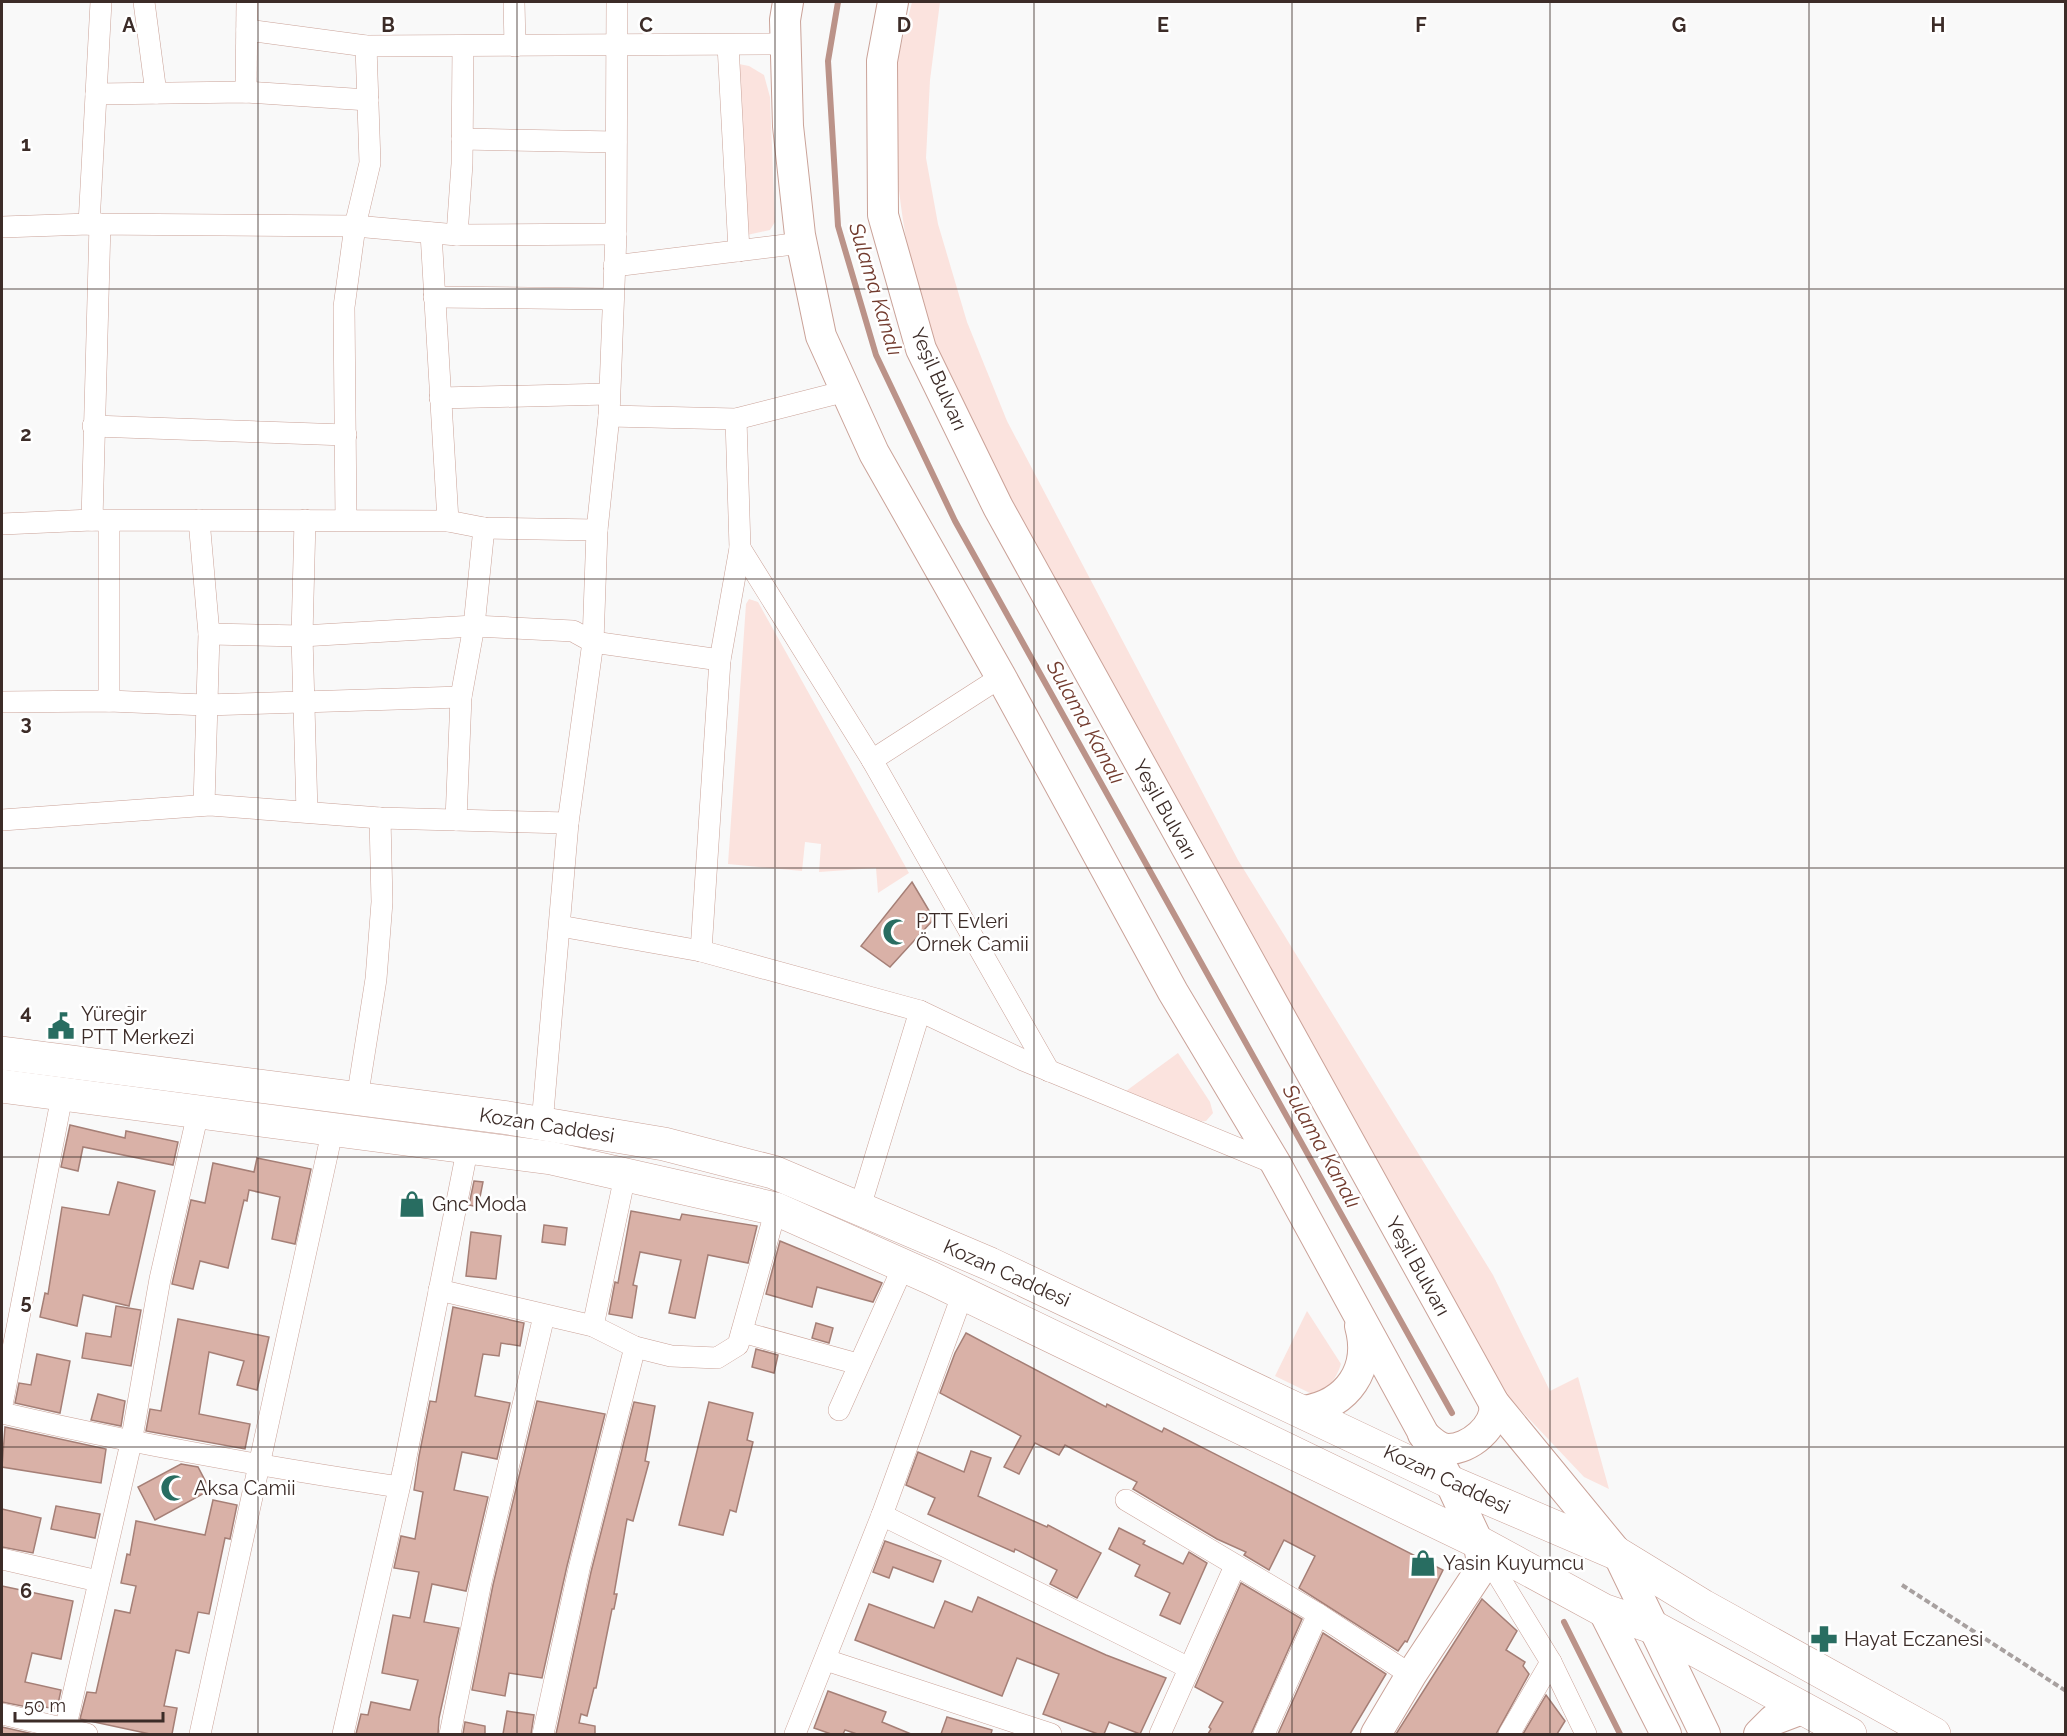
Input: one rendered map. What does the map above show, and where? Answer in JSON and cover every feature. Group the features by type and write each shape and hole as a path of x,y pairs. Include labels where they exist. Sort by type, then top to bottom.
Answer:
{"highway":[{"name":"Kozan Caddesi","path":"2,1053 542,1124 664,1144 762,1169 860,1207 1304,1411 1450,1482 1618,1554 1703,1606 1934,1734"},
{"name":"Kozan Caddesi","path":"2,1086 62,1096 333,1128 551,1158 776,1209 963,1293 1478,1542 1603,1610 1655,1628 1850,1734"}],"main road":[{"path":"788,2 786,44 788,126 802,243 821,336 873,453 1000,677 1173,992 1276,1164 1450,1482 1478,1542 1483,1566 1411,1675 1376,1734"},
{"name":"Yeşil Bulvarı","path":"893,2 882,61 884,215 921,349 998,507 1494,1403 1618,1554 1705,1734"},
{"path":"1304,1411 1325,1405 1340,1396 1356,1378 1364,1359 1364,1341 1357,1315"},
{"path":"1423,1434 1436,1445 1447,1449 1461,1445 1485,1432 1495,1411 1494,1403"},
{"path":"1603,1610 1666,1734"},
{"path":"1760,1734 1773,1720 1803,1709"}],"street":[{"path":"101,2 96,94 93,426 100,520 108,701"},
{"path":"144,2 156,93"},
{"path":"246,92 247,2"},
{"path":"514,2 515,46"},
{"path":"542,1124 568,823 593,642 597,530 609,416 608,394 616,234 617,2"},
{"path":"247,30 366,46 786,44"},
{"path":"729,45 739,251"},
{"path":"346,520 344,307 355,226 370,163 366,46"},
{"path":"457,235 462,138 463,46"},
{"path":"96,94 246,92 368,100"},
{"path":"462,138 616,142"},
{"path":"2,227 94,224 355,226 457,235 616,234"},
{"path":"431,233 448,521"},
{"path":"614,266 802,243"},
{"path":"434,297 613,299"},
{"path":"609,416 736,419 846,391"},
{"path":"440,398 608,394"},
{"path":"701,951 720,660 740,548 736,419"},
{"path":"93,426 345,435"},
{"path":"2,524 100,520 448,521 484,528 597,530"},
{"path":"199,520 209,634 204,805"},
{"path":"305,520 302,636 307,812"},
{"path":"456,820 461,697 474,626 484,528"},
{"path":"740,548 872,760 1049,1071"},
{"path":"209,634 302,636 474,626 573,632 593,642 720,660"},
{"path":"872,760 1000,677"},
{"path":"2,702 108,701 206,705 461,697"},
{"path":"2,820 204,805 380,818 568,823"},
{"path":"357,1099 376,979 382,902 380,818"},
{"path":"560,926 701,951 920,1011 1049,1071 1276,1164"},
{"path":"860,1207 920,1011"},
{"path":"2,1405 62,1096"},
{"path":"65,1732 131,1443 160,1279 198,1113"},
{"path":"200,1734 333,1128"},
{"path":"343,1734 399,1487 468,1146"},
{"path":"593,1326 625,1176"},
{"path":"439,1290 544,1317 593,1326 635,1347 671,1356 717,1358 738,1345 776,1209"},
{"path":"839,1410 903,1267"},
{"path":"795,1734 882,1515 963,1293"},
{"path":"450,1734 481,1582 544,1317"},
{"path":"742,1332 858,1364"},
{"path":"543,1734 579,1569 635,1347"},
{"path":"2,1413 131,1443 258,1466 399,1487"},
{"path":"1126,1500 1318,1614 1411,1675"},
{"path":"882,1515 1189,1668"},
{"path":"1478,1542 1551,1662 1586,1734"},
{"path":"2,1559 98,1581"},
{"path":"1160,1734 1235,1566"},
{"path":"1264,1734 1318,1614"},
{"path":"826,1660 1051,1734"},
{"path":"1509,1734 1551,1662"},
{"path":"2,1714 65,1732 87,1734"}],"path":[{"path":"1902,1585 2066,1691"}],"shaded area":[{"path":"912,2 940,2 930,80 926,158 938,224 967,322 1007,421 1238,860 1493,1275 1550,1391 1578,1377 1609,1489 1584,1477 1498,1386 1000,489 961,407 939,358 918,291 909,254 897,176 895,101 897,68"},
{"path":"739,64 749,66 764,75 770,97 775,222 770,230 738,237"},
{"path":"749,599 758,602 909,873 878,893 876,868 819,872 821,844 805,842 802,871 728,864 746,604"},
{"path":"1178,1053 1210,1102 1213,1113 1206,1121 1198,1122 1122,1094"},
{"path":"1307,1311 1341,1364 1331,1383 1314,1395 1275,1376"}],"building":[{"name":"PTT Evleri Örnek Camii","path":"912,882 934,919 890,967 861,946"},
{"path":"70,1125 125,1138 126,1131 178,1142 173,1165 83,1147 78,1171 61,1167"},
{"path":"257,1158 311,1169 295,1244 272,1239 280,1197 249,1190 247,1201 244,1200 228,1268 200,1261 193,1289 172,1284 191,1200 205,1203 213,1163 254,1172"},
{"path":"474,1181 483,1182 478,1207 469,1205"},
{"path":"118,1182 155,1191 129,1306 83,1295 77,1326 40,1317 45,1293 48,1294 62,1207 109,1215"},
{"path":"631,1211 680,1220 682,1214 757,1226 748,1263 708,1255 695,1318 669,1313 681,1260 640,1252 633,1285 637,1286 632,1318 609,1314 615,1282 618,1283"},
{"path":"544,1225 567,1228 565,1245 542,1242"},
{"path":"471,1232 501,1236 496,1279 466,1276"},
{"path":"780,1241 882,1283 873,1302 817,1287 812,1307 766,1294"},
{"path":"116,1306 141,1310 131,1366 82,1358 86,1333 111,1337"},
{"path":"453,1307 524,1323 520,1346 501,1343 499,1356 483,1354 475,1396 510,1403 497,1459 462,1452 454,1490 488,1497 466,1591 432,1584 424,1622 459,1628 439,1718 438,1734 356,1734 361,1714 368,1715 371,1702 410,1710 418,1680 382,1673 393,1615 410,1618 419,1572 394,1568 401,1536 415,1539 423,1492 414,1490 419,1456 430,1401 436,1402"},
{"path":"178,1319 269,1337 257,1390 237,1385 244,1361 209,1352 199,1414 250,1424 245,1449 146,1431 150,1409 161,1411"},
{"path":"816,1323 833,1328 829,1343 812,1338"},
{"path":"966,1333 1106,1407 1107,1404 1162,1432 1164,1428 1443,1570 1407,1642 1405,1641 1398,1651 1299,1588 1315,1556 1284,1540 1269,1570 1244,1555 1246,1552 1217,1539 1133,1489 1137,1482 1065,1445 1059,1455 1035,1443 1019,1474 1004,1467 1021,1436 940,1393 955,1353"},
{"path":"756,1349 778,1355 774,1373 752,1367"},
{"path":"37,1354 70,1361 60,1413 15,1403 19,1383 31,1385"},
{"path":"98,1394 125,1401 121,1426 91,1420"},
{"path":"537,1401 605,1414 542,1678 509,1673 505,1696 472,1690 493,1585"},
{"path":"634,1402 655,1406 645,1461 649,1462 633,1521 627,1519 614,1594 617,1594 596,1688 594,1688 587,1716 581,1714 579,1723 595,1726 595,1734 556,1734 591,1572"},
{"path":"709,1402 753,1413 747,1440 753,1442 736,1512 730,1510 723,1535 679,1525"},
{"path":"5,1427 106,1449 101,1483 2,1467"},
{"path":"971,1451 991,1458 978,1496 1047,1527 1048,1525 1101,1553 1077,1598 1050,1584 1057,1570 1015,1549 1014,1552 928,1514 935,1498 906,1485 918,1452 964,1472"},
{"name":"Aksa Camii","path":"181,1464 198,1467 210,1490 155,1520 138,1487"},
{"path":"213,1500 237,1505 230,1539 225,1538 209,1614 198,1612 189,1653 176,1650 164,1706 177,1708 172,1734 150,1734 80,1719 87,1692 96,1693 115,1610 130,1613 136,1586 121,1583 127,1554 130,1555 136,1521 205,1535"},
{"path":"56,1506 100,1514 95,1538 51,1529"},
{"path":"2,1509 41,1518 33,1553 2,1547"},
{"path":"1119,1528 1145,1541 1143,1544 1183,1564 1189,1552 1207,1563 1180,1624 1160,1615 1170,1593 1135,1576 1140,1565 1109,1549"},
{"path":"885,1541 941,1561 933,1582 893,1567 889,1578 873,1572"},
{"path":"1241,1583 1302,1619 1251,1734 1208,1734 1211,1729 1209,1727 1223,1702 1195,1687"},
{"path":"2,1586 73,1601 61,1659 32,1653 25,1682 61,1690 57,1709 38,1706 37,1709 2,1702"},
{"path":"978,1597 1106,1655 1166,1678 1140,1734 1109,1722 1104,1734 1098,1734 1043,1714 1059,1674 1017,1658 1002,1696 855,1640 869,1604 934,1628 945,1601 972,1612"},
{"path":"1482,1599 1517,1631 1506,1650 1525,1662 1523,1666 1529,1674 1496,1734 1396,1734"},
{"path":"1323,1633 1386,1674 1350,1734 1278,1734"},
{"path":"828,1691 886,1712 882,1722 911,1734 857,1734 845,1730 843,1734 831,1734 814,1728"},
{"path":"1546,1695 1565,1721 1557,1734 1523,1734"},
{"path":"507,1711 534,1715 531,1734 503,1734"},
{"path":"947,1717 992,1730 991,1734 941,1734"},
{"path":"465,1722 485,1726 485,1734 463,1734"},
{"path":"2,1727 33,1734 2,1734"}],"waterway":[{"name":"Sulama Kanalı","path":"838,2 828,61 838,226 876,355 955,521 1452,1413"},
{"path":"1564,1622 1620,1734"}],"place":[{"name":"PTT Evleri Örnek Camii","path":"896,932"},
{"name":"Yüreğir PTT Merkezi","path":"61,1026"},
{"name":"Gnc Moda","path":"412,1204"},
{"name":"Aksa Camii","path":"174,1488"},
{"name":"Yasin Kuyumcu","path":"1423,1563"},
{"name":"Hayat Eczanesi","path":"1824,1639"}]}
